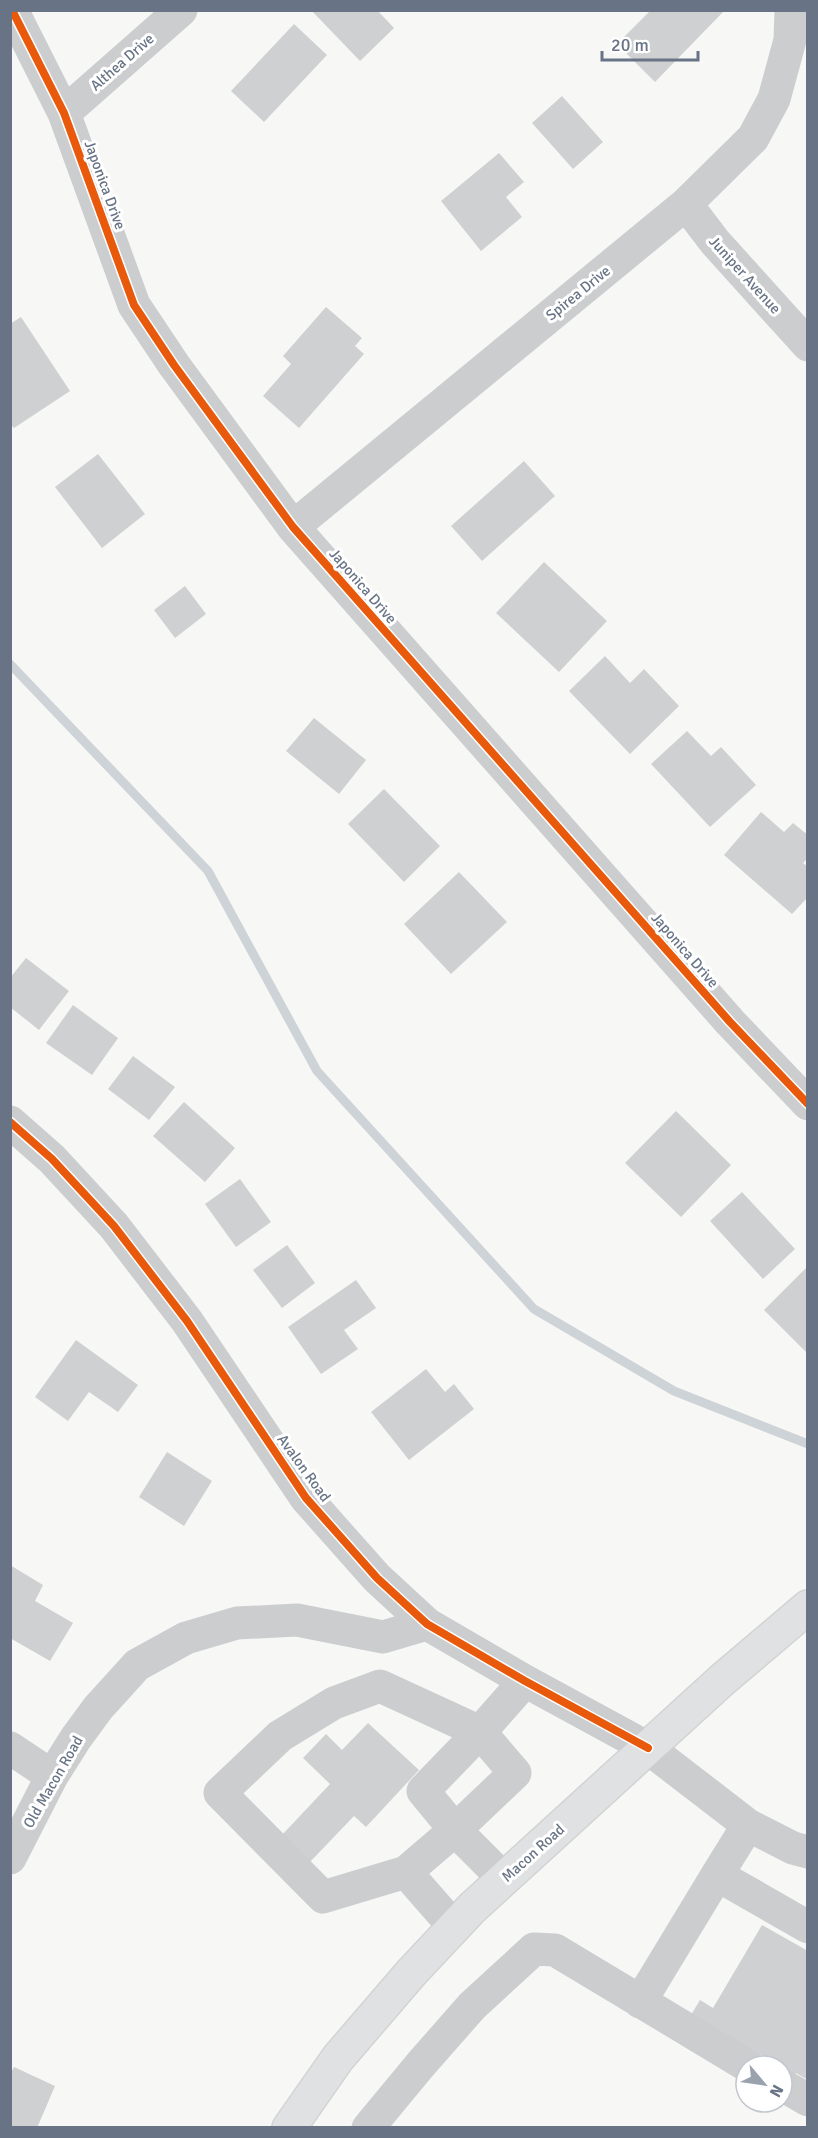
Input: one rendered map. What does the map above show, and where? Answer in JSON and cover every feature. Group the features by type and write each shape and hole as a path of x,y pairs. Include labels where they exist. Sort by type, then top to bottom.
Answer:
{"main road":[{"name":"Macon Road","path":"289,2127 338,2058 454,1927 722,1680 807,1607"}],"street":[{"name":"Japonica Drive","path":"12,10 64,113 134,305 174,365 293,528 730,1022 807,1104"},
{"name":"Althea Drive","path":"64,113 181,10"},
{"name":"Spirea Drive","path":"293,528 686,204 753,138 774,99 790,40 791,10"},
{"name":"Juniper Avenue","path":"686,204 715,242 807,345"},
{"name":"Avalon Road","path":"10,1122 52,1159 114,1226 187,1321 306,1498 377,1578 427,1624 525,1682 648,1748 748,1825 793,1848 807,1852"},
{"name":"Old Macon Road","path":"10,1858 52,1776 98,1708 137,1665 186,1638 237,1623 297,1620 383,1637 427,1624"},
{"path":"504,1880 456,1830 423,1791 525,1682"},
{"path":"380,1686 480,1732 514,1773 456,1830 406,1872 323,1897 220,1793 280,1736 334,1703 380,1686"},
{"path":"10,1748 52,1776"},
{"path":"640,2002 748,1825"},
{"path":"406,1872 454,1927"},
{"path":"717,1875 807,1927"},
{"path":"368,2127 472,2006 534,1949 555,1950 734,2058"},
{"path":"794,2092 807,2100"}],"building":[{"path":"311,10 377,10 394,28 360,61"},
{"path":"651,10 725,10 655,82 617,44"},
{"path":"294,24 327,55 264,122 231,91"},
{"path":"562,96 603,142 573,169 532,123"},
{"path":"499,153 524,182 506,197 522,217 481,251 441,201"},
{"path":"326,307 362,338 355,346 364,354 299,428 263,396 291,364 283,356"},
{"path":"21,317 70,391 14,428 10,424 10,324"},
{"path":"98,454 145,514 102,548 55,487"},
{"path":"524,461 555,496 482,561 451,526"},
{"path":"544,562 607,621 559,672 496,613"},
{"path":"185,586 206,614 175,638 154,610"},
{"path":"605,656 630,683 644,669 679,706 630,754 569,691"},
{"path":"314,718 366,760 339,794 286,751"},
{"path":"687,731 711,756 721,747 756,785 710,827 651,764"},
{"path":"384,789 440,846 404,882 348,824"},
{"path":"761,812 784,832 793,823 808,835 808,858 803,863 808,867 808,897 792,914 724,855"},
{"path":"459,872 507,922 451,974 404,924"},
{"path":"26,958 69,991 39,1030 10,1007 10,978"},
{"path":"73,1005 118,1038 92,1075 46,1043"},
{"path":"133,1056 175,1087 149,1120 108,1089"},
{"path":"184,1102 235,1148 205,1182 153,1136"},
{"path":"676,1111 731,1165 681,1217 625,1163"},
{"path":"240,1179 271,1222 236,1247 205,1204"},
{"path":"742,1192 795,1249 763,1279 710,1221"},
{"path":"287,1245 315,1283 282,1308 253,1270"},
{"path":"808,1266 808,1354 764,1310"},
{"path":"356,1280 376,1308 344,1330 358,1349 321,1374 288,1327"},
{"path":"76,1340 138,1385 118,1412 89,1392 68,1421 35,1397"},
{"path":"426,1369 445,1392 454,1384 474,1409 409,1460 371,1412"},
{"path":"167,1452 212,1481 184,1526 139,1497"},
{"path":"10,1565 43,1585 35,1601 73,1623 50,1661 10,1638"},
{"path":"368,1723 419,1770 366,1827 354,1816 310,1862 281,1836 330,1784 303,1758 326,1734 342,1750"},
{"path":"762,1925 808,1951 808,2080 796,2073 794,2074 794,2054 759,2054 691,2015 700,2000 713,2008"},
{"path":"14,2067 55,2086 37,2128 10,2128 10,2075"}],"waterway":[{"path":"10,664 208,871 317,1071 534,1309 674,1391 808,1444"}],"cycle path":[{"path":"12,10 64,113 134,305 174,365 293,527 730,1022 808,1104"},
{"path":"10,1122 52,1159 114,1226 187,1321 306,1498 377,1578 427,1624 648,1748"}]}
